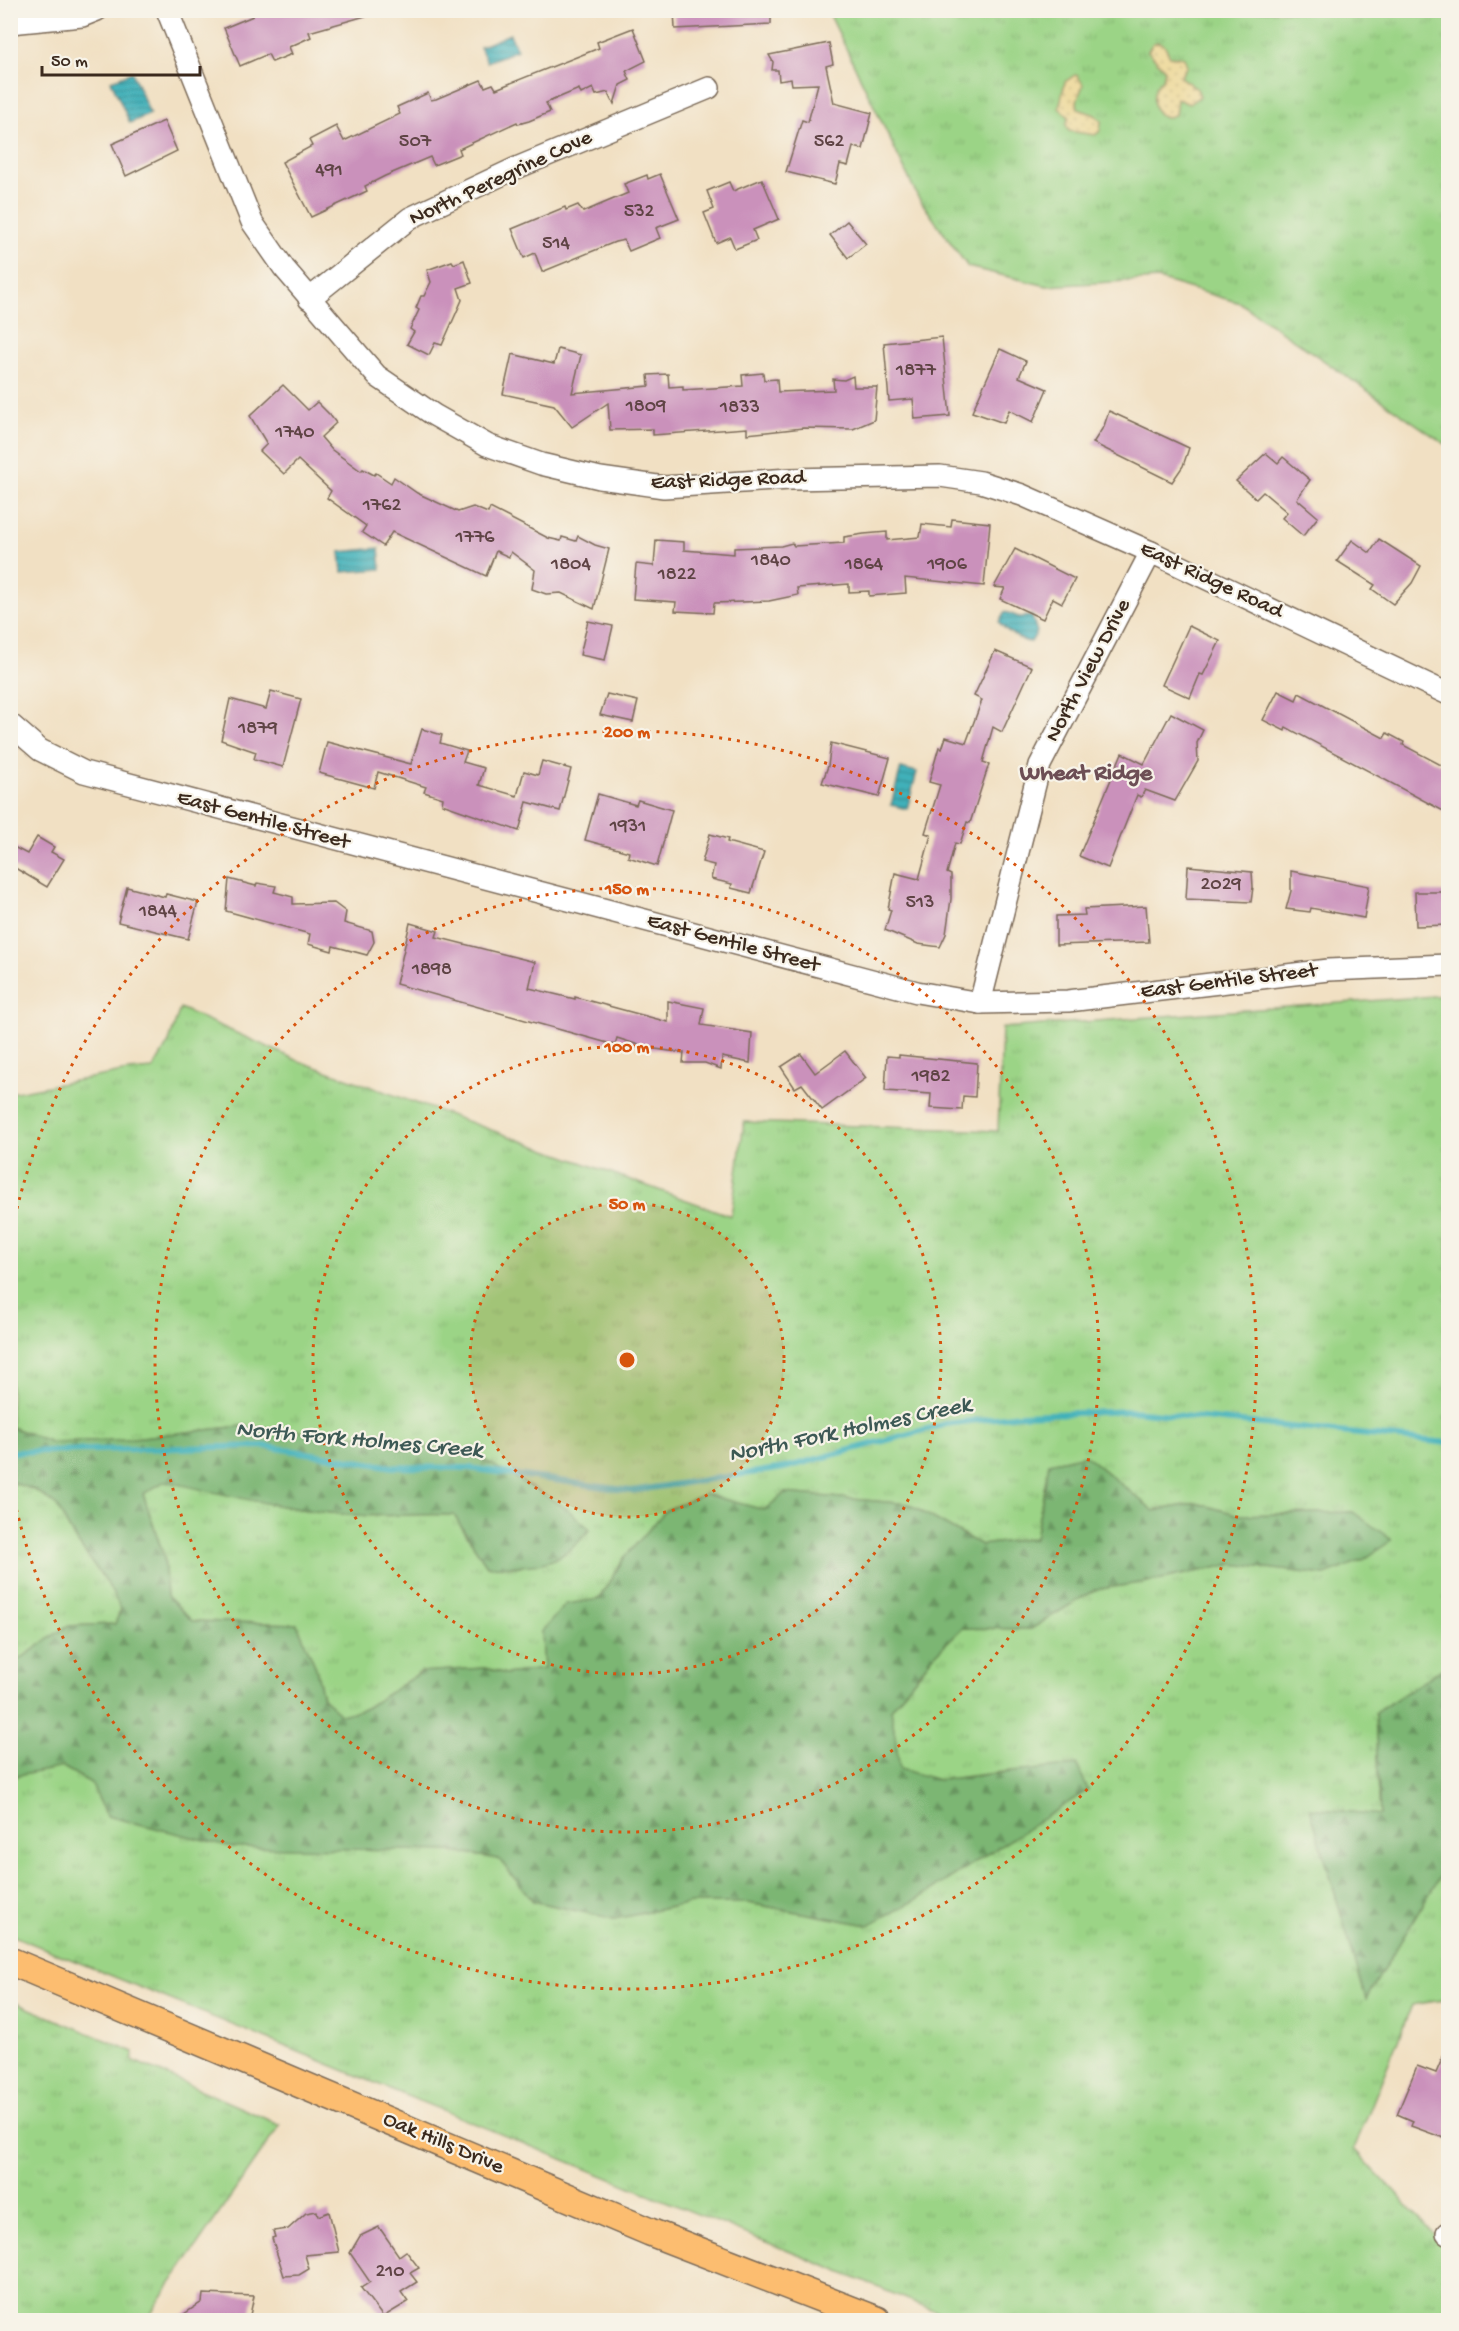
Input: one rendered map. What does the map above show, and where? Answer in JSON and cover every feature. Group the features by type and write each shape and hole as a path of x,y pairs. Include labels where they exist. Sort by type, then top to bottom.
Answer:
{"main road":[{"name":"Oak Hills Drive","path":"10,1961 650,2232 877,2320"}],"street":[{"path":"10,23 82,16 97,10"},
{"name":"East Ridge Road","path":"167,10 252,222 309,298 377,376 434,415 487,445 541,464 600,478 664,487 790,479 940,476 981,482 1022,495 1151,552 1449,694"},
{"name":"North Peregrine Cove","path":"309,298 410,218 514,169 709,87"},
{"name":"North View Drive","path":"980,1003 1040,765 1151,552"},
{"name":"East Gentile Street","path":"10,724 40,750 84,772 133,787 917,992 980,1003 1068,1001 1328,970 1449,965"}],"green space":[{"path":"828,11 1448,11 1448,446 1240,303 1158,279 1047,286 968,267 918,197"},
{"path":"1448,995 1448,1665 1375,1714 1380,1815 1311,1808 1366,1998 1445,1868 1448,1868 1448,1999 1412,2005 1354,2149 1438,2238 1448,2245 1448,2320 958,2320 11,1935 11,1777 63,1767 91,1783 107,1816 449,1851 499,1859 533,1901 614,1919 691,1903 748,1903 868,1925 1011,1771 938,1780 899,1769 891,1709 932,1657 962,1628 1031,1629 1094,1590 1152,1581 1233,1564 1325,1575 1353,1512 1239,1515 1196,1503 1154,1511 1085,1455 1049,1463 1035,1538 981,1545 908,1504 785,1493 764,1510 705,1494 624,1558 599,1599 542,1631 544,1669 506,1674 485,1668 421,1672 366,1708 342,1715 323,1698 316,1668 297,1624 192,1621 167,1596 164,1557 143,1494 165,1480 259,1502 330,1513 454,1515 487,1566 521,1567 479,1457 365,1437 242,1426 115,1440 51,1442 11,1427 10,1093 128,1071 153,1069 169,1042 180,1008 299,1061 731,1216 744,1122 998,1131 1002,1028"},
{"path":"242,1426 365,1437 479,1457 565,1507 590,1529 579,1542 556,1558 532,1565 487,1566 454,1515 330,1513 259,1502 165,1481 143,1494 164,1557 167,1596 192,1621 297,1624 316,1668 323,1698 342,1715 366,1708 421,1672 485,1668 506,1674 544,1669 542,1631 566,1604 599,1599 624,1558 666,1510 705,1494 764,1510 785,1493 908,1504 981,1545 1035,1538 1049,1463 1085,1455 1154,1511 1196,1503 1239,1515 1353,1512 1392,1540 1363,1560 1325,1575 1233,1564 1152,1581 1094,1590 1031,1629 962,1628 932,1657 891,1709 900,1769 938,1780 1077,1765 1088,1790 916,1900 868,1925 748,1903 691,1903 614,1919 533,1901 499,1859 449,1851 232,1847 107,1816 91,1783 63,1767 11,1777 11,1660 23,1657 67,1626 115,1624 121,1609 107,1583 73,1536 57,1506 35,1490 11,1482 11,1427 51,1442 115,1440"},
{"path":"11,1482 34,1490 57,1506 73,1536 107,1583 121,1609 115,1624 67,1626 23,1657 11,1660"},
{"path":"1448,1665 1448,1868 1445,1868 1366,1999 1310,1808 1380,1815 1375,1713"},
{"path":"11,2001 134,2052 132,2060 280,2125 146,2320 11,2320"}],"sand":[{"path":"1159,42 1165,46 1170,56 1184,58 1187,66 1180,77 1197,89 1200,96 1189,104 1177,99 1175,115 1165,118 1156,110 1153,99 1165,70 1148,51 1153,43"},
{"path":"1075,75 1083,85 1077,101 1078,109 1095,115 1101,121 1100,131 1095,135 1069,131 1066,125 1069,117 1059,108 1065,82"}],"water":[{"path":"510,34 517,50 487,62 480,47"},
{"path":"132,72 150,114 130,123 111,81"},
{"path":"379,548 381,569 342,572 340,552"},
{"path":"1005,612 1019,617 1032,616 1037,632 1031,642 1018,638 999,622"},
{"path":"901,768 917,772 907,809 891,805"}],"building":[{"path":"251,10 368,10 369,15 309,32 311,37 289,47 292,54 272,62 268,54 240,66 224,28 253,16"},
{"path":"674,10 771,10 771,24 675,29"},
{"path":"633,28 646,61 626,71 630,80 620,85 614,104 608,92 596,95 593,88 581,94 579,89 546,103 550,112 529,121 518,124 517,122 459,149 461,154 434,165 430,157 385,176 365,186 367,191 311,217 282,162 312,146 309,140 336,126 344,141 400,114 397,107 428,93 431,100 436,99 481,80 485,87 493,84 496,89 599,48 597,42"},
{"path":"829,43 833,64 826,66 834,103 872,113 863,149 853,147 848,166 840,164 835,184 786,172 802,120 808,122 818,84 792,85 791,79 779,81 778,70 772,70 773,62 769,55"},
{"path":"164,121 177,151 126,176 112,144"},
{"path":"660,174 679,219 656,228 660,238 629,251 624,240 615,242 542,272 535,253 524,258 512,229 565,207 566,210 578,205 583,212 628,193 624,184 647,175 648,179"},
{"path":"762,179 779,219 753,230 757,240 735,249 730,237 716,243 704,213 714,209 707,191 729,182 733,191"},
{"path":"847,221 866,244 848,258 830,235"},
{"path":"464,260 472,283 458,288 462,300 442,345 435,343 429,355 407,344 414,332 410,329 419,310 416,308 431,282 427,270 452,261 454,264"},
{"path":"942,337 950,416 915,419 913,399 889,401 884,343"},
{"path":"558,349 581,355 572,393 649,386 648,375 668,374 669,387 683,386 683,390 743,386 742,375 763,373 764,380 777,379 778,392 834,390 833,379 844,380 853,376 854,387 877,387 874,420 853,429 803,428 747,434 747,428 653,435 653,429 610,430 608,403 572,427 554,405 503,394 512,354 554,364"},
{"path":"1000,349 1026,361 1019,377 1047,389 1033,422 1009,410 1004,423 972,412"},
{"path":"283,385 308,410 317,402 330,415 336,423 321,437 332,450 361,471 363,469 374,475 376,473 391,483 394,477 417,493 458,512 473,507 488,513 490,508 548,538 561,541 562,537 576,541 578,536 609,549 594,609 561,593 546,594 532,589 535,570 511,552 509,557 496,551 486,576 392,532 383,546 362,532 366,526 327,498 331,491 298,460 284,474 260,451 267,444 250,416"},
{"path":"1109,411 1189,448 1183,466 1172,482 1093,443 1104,426"},
{"path":"1266,453 1278,463 1283,457 1310,480 1297,499 1318,517 1303,536 1282,518 1287,512 1263,492 1256,499 1236,481"},
{"path":"952,519 990,523 984,586 905,578 906,593 869,596 869,591 849,592 849,584 797,588 798,595 769,601 714,603 713,613 675,611 676,602 633,599 636,564 654,566 656,540 684,542 684,550 734,554 734,548 781,546 792,543 794,546 844,543 844,537 864,534 887,532 887,540 920,537 922,524 951,527"},
{"path":"1379,539 1421,566 1412,583 1393,604 1372,589 1375,585 1337,561 1352,540 1370,553"},
{"path":"1015,549 1075,579 1062,603 1053,598 1043,619 1000,599 1005,588 994,587"},
{"path":"588,621 613,626 605,660 580,655"},
{"path":"1189,626 1220,641 1203,675 1200,674 1190,698 1162,685"},
{"path":"995,651 1032,667 1002,732 993,727 983,762 989,764 970,823 967,822 960,844 955,843 947,873 951,875 951,899 946,934 940,947 918,944 885,930 891,910 888,909 895,873 919,879 931,835 925,833 940,785 929,782 939,747 942,749 946,737 966,743 982,700 974,696"},
{"path":"271,691 301,699 283,767 254,759 256,752 221,740 230,699 266,709"},
{"path":"1278,691 1296,700 1299,693 1384,738 1387,733 1404,742 1403,745 1445,767 1443,770 1449,773 1449,814 1286,727 1285,731 1263,720"},
{"path":"607,694 638,701 633,722 600,715"},
{"path":"1171,713 1203,730 1197,743 1198,761 1175,801 1145,790 1141,797 1137,795 1108,868 1079,856 1122,753 1144,764"},
{"path":"422,729 442,735 440,743 467,751 463,762 484,768 479,785 517,796 524,771 538,775 542,761 571,769 560,811 527,802 519,831 442,804 443,798 424,792 426,787 378,772 374,788 319,773 327,742 411,764"},
{"path":"831,743 890,758 879,797 822,783 828,766"},
{"path":"598,794 636,805 638,800 672,810 657,866 628,857 629,852 585,840"},
{"path":"710,834 728,839 727,842 764,852 751,893 731,888 732,884 711,879 714,865 702,862"},
{"path":"37,837 54,847 51,852 64,859 47,887 10,865 10,845 27,854"},
{"path":"1188,866 1252,872 1251,902 1186,899"},
{"path":"1291,871 1369,886 1364,918 1311,908 1310,912 1286,909 1291,891"},
{"path":"229,879 256,886 257,883 276,886 274,892 293,897 293,904 334,903 346,912 344,923 372,931 374,942 367,955 333,946 332,951 308,944 310,934 226,911"},
{"path":"127,887 165,897 166,894 198,902 188,939 118,922"},
{"path":"1415,892 1449,892 1449,925 1416,926"},
{"path":"1146,906 1149,942 1056,945 1056,916 1085,915 1084,909"},
{"path":"410,923 438,931 436,937 535,962 529,988 575,999 575,997 668,1022 668,1001 704,1008 701,1025 752,1033 750,1063 722,1057 721,1069 705,1063 683,1063 684,1053 648,1048 617,1038 615,1045 396,984"},
{"path":"845,1051 866,1078 822,1110 802,1084 795,1088 781,1067 801,1054 815,1073"},
{"path":"899,1055 977,1063 975,1097 963,1096 962,1110 930,1108 931,1094 885,1091 887,1056 899,1057"},
{"path":"1449,2043 1449,2140 1411,2126 1413,2121 1397,2114 1417,2066 1436,2073"},
{"path":"317,2211 318,2216 329,2212 339,2252 305,2255 309,2269 299,2275 284,2276 272,2238 275,2237 273,2231 288,2229 306,2213"},
{"path":"379,2227 399,2256 406,2251 419,2268 410,2273 417,2282 401,2292 408,2302 383,2317 361,2288 370,2282 350,2253 360,2236"},
{"path":"203,2294 254,2296 249,2320 175,2320 202,2302"}],"waterway":[{"name":"North Fork Holmes Creek","path":"10,1452 264,1446 393,1467 469,1468 631,1491 784,1468 946,1424 1020,1415 1133,1411 1448,1443"}],"district":[{"name":"Wheat Ridge","path":"1086,774"}]}
